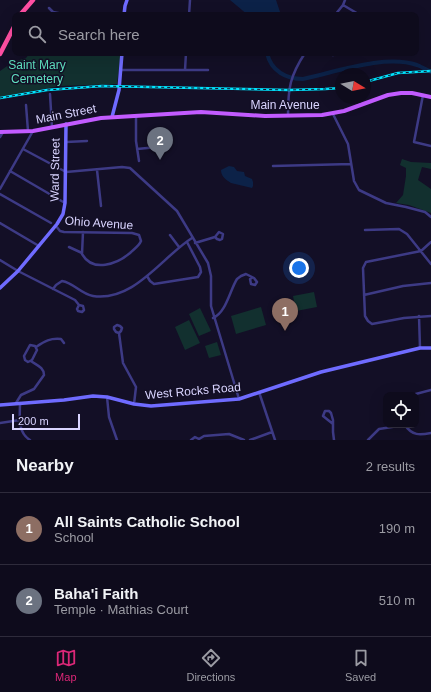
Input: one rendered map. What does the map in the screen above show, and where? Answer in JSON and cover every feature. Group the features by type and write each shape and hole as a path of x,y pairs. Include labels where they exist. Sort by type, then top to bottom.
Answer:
{"highway":[{"path":"22,12 32,0"},
{"path":"0,54 12,31"}],"main road":[{"path":"124,12 127,0"},
{"path":"112,117 118,91 122,56"},
{"name":"Main Avenue","path":"136,116 201,112 288,116 333,114 344,112 388,95 412,93 431,97"},
{"name":"Main Street","path":"1,132 31,131 90,119 136,116"},
{"name":"Ward Street","path":"0,288 18,271 56,226 63,214 66,172 66,124"},
{"name":"West Rocks Road","path":"0,405 93,396 151,406 239,399 321,372 420,348 431,348"}],"street":[{"path":"189,12 190,0"},
{"path":"337,12 345,0"},
{"path":"343,5 355,12"},
{"path":"49,8 53,12"},
{"path":"185,70 186,56"},
{"path":"288,116 288,96 290,83 303,56"},
{"path":"121,70 208,70"},
{"path":"50,94 52,127"},
{"path":"424,95 414,142 431,146"},
{"path":"0,189 23,149 31,131 26,106"},
{"path":"333,114 348,144 354,181 359,190 386,203 425,212 431,217"},
{"path":"136,116 137,149 139,160"},
{"path":"0,137 1,132"},
{"path":"65,142 87,141"},
{"path":"137,149 168,146"},
{"path":"23,149 66,172 122,167 132,170 177,211 208,263 211,276 210,306 239,399"},
{"path":"274,166 351,164"},
{"path":"97,170 101,206"},
{"path":"10,171 65,202"},
{"name":"Ohio Avenue","path":"0,194 51,223"},
{"path":"0,223 39,246"},
{"name":"Ohio Avenue","path":"56,226 63,232 132,233 138,235 140,239 139,244 133,250 120,261 111,264 94,264 85,258 82,253"},
{"path":"365,230 399,230 407,234 431,264"},
{"path":"69,247 82,253 83,232"},
{"path":"170,235 179,247"},
{"path":"195,243 215,237"},
{"path":"54,289 60,282 65,282 87,295 108,296 136,285 148,276 179,247 192,238"},
{"path":"148,276 150,281 154,284 198,277 201,272 200,267 187,242"},
{"path":"431,242 420,251 366,262 363,268 365,316 372,324 419,316 431,316"},
{"path":"0,260 18,271 75,300 79,305"},
{"path":"213,318 218,316 222,311 237,279 244,274 252,278"},
{"path":"364,295 403,286 431,283"},
{"path":"419,316 420,348"},
{"path":"118,332 123,364 136,387 134,404"},
{"path":"30,440 23,434 21,429 18,403 21,395 34,389 44,375 44,372 40,366 31,361 27,361 24,356 30,345 36,347 52,339 61,339 64,343"},
{"path":"31,361 37,350 36,347"},
{"path":"419,393 431,390"},
{"path":"259,392 275,440"},
{"path":"107,398 109,417 117,440"},
{"path":"333,424 323,416 325,411 329,411 331,413 333,424 334,440"},
{"path":"0,423 20,420"},
{"path":"368,440 379,429 386,428"},
{"path":"407,428 412,434 418,435 431,433"},
{"path":"250,440 272,432"},
{"path":"191,440 195,437 199,439 204,436 229,434 244,440"}],"green space":[{"name":"Saint Mary Cemetery","path":"28,56 121,56 117,84 60,86 0,97 0,71 13,62 26,58"},
{"path":"402,159 411,162 431,163 431,169 422,167 418,180 431,189 431,213 409,205 396,203 403,195 406,176 406,168 400,165"},
{"path":"314,292 317,307 296,311 293,296"},
{"path":"261,307 266,325 236,334 231,316"},
{"path":"200,308 211,331 199,336 189,314"},
{"path":"189,320 200,343 185,350 175,327"},
{"path":"217,342 221,355 209,358 205,346"}],"water":[{"path":"230,0 276,0 280,12 244,12"},
{"path":"229,166 234,167 237,171 244,172 245,176 252,179 252,188 231,183 225,179 221,170"}],"waterway":[{"path":"268,56 272,65 280,73 297,79 303,79 360,65 390,62 404,62 417,65 431,72"}],"railway":[{"path":"371,80 398,73 431,71"},
{"path":"0,98 47,90 102,86 289,90 335,88"}],"place":[{"name":"Baha'i Faith","path":"160,160"},
{"name":"All Saints Catholic School","path":"285,331"}]}
